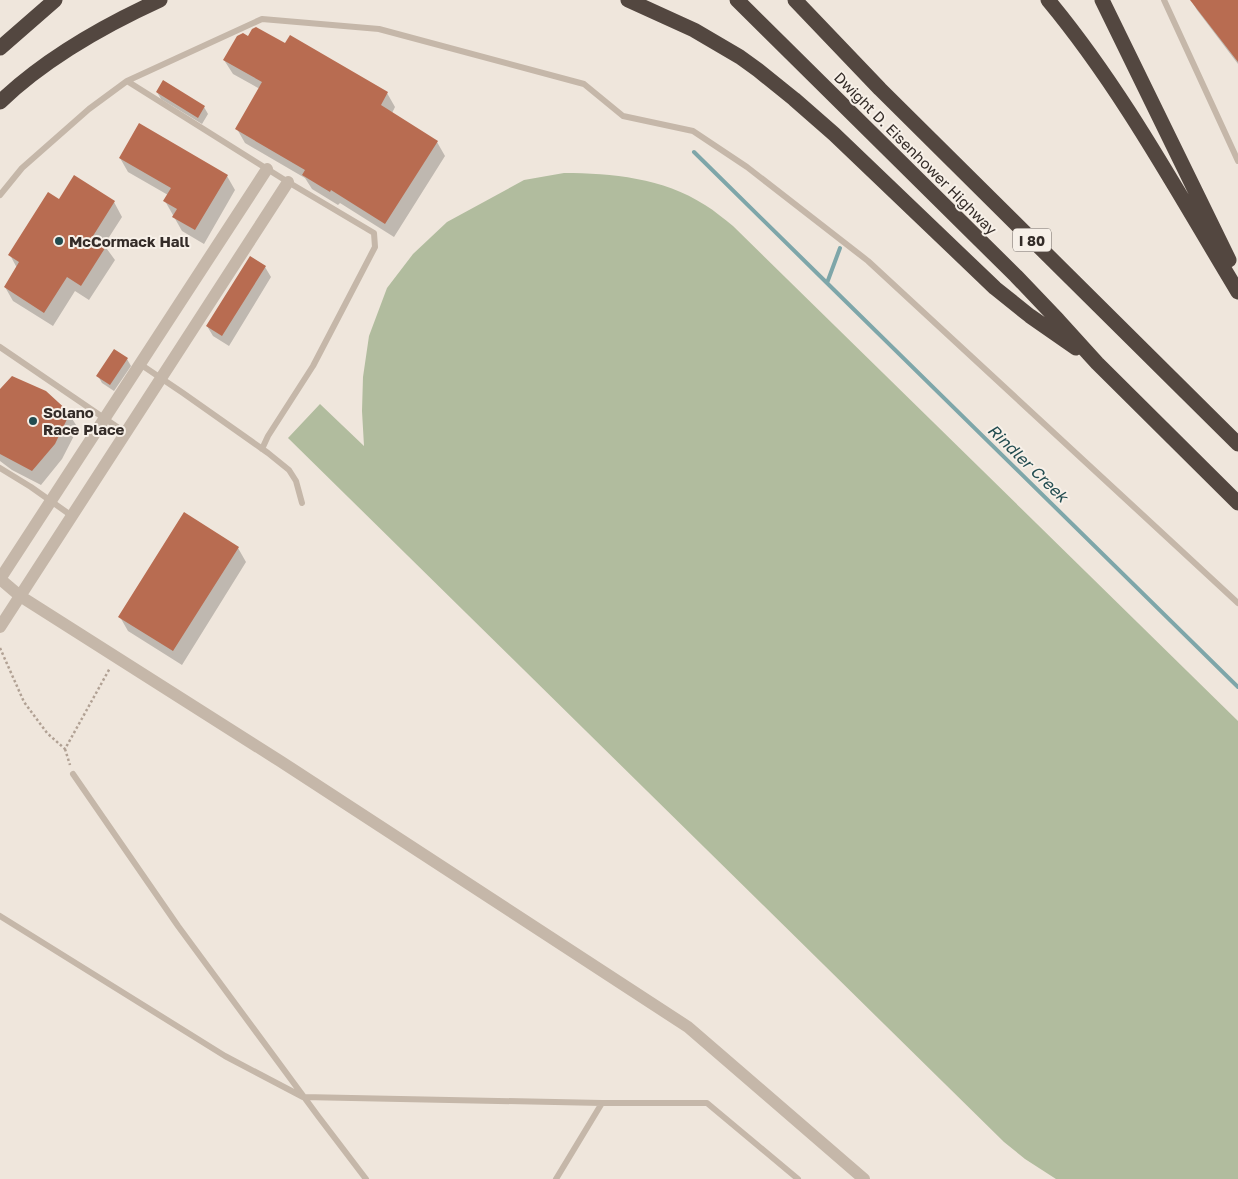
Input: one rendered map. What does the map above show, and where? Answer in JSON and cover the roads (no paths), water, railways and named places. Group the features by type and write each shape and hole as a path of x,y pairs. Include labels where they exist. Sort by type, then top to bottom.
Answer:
{"highway":[{"path":"0,48 55,0"},
{"path":"0,102 26,80 72,47 160,0"},
{"path":"628,0 694,30 740,57 764,75 834,134 995,288 1030,316 1097,363"},
{"name":"Dwight D. Eisenhower Highway","path":"736,0 1022,282 1097,363 1238,503"},
{"name":"Dwight D. Eisenhower Highway","path":"795,0 880,89 1238,444"},
{"path":"1048,0 1084,45 1120,98 1238,292"},
{"path":"1102,0 1238,279"}],"street":[{"path":"267,169 0,579 20,596 288,767 688,1027 864,1179"},
{"path":"0,627 288,182"}],"lane":[{"path":"1164,0 1238,161"},
{"path":"0,195 22,168 89,109 127,81 262,18 380,29 584,84 623,116 693,131 747,167 868,261 1238,603"},
{"path":"127,81 288,182 374,233 374,247 313,366 262,448"},
{"path":"0,348 126,433"},
{"path":"140,364 262,448 288,470 296,481 302,503"},
{"path":"0,468 72,516"},
{"path":"73,774 178,926 303,1097 366,1179"},
{"path":"0,916 225,1056 303,1097 602,1103 707,1103 798,1179"},
{"path":"556,1179 602,1103"}],"waterway":[{"path":"694,152 827,283"},
{"name":"Rindler Creek","path":"840,248 827,283 1238,687"}],"place":[{"name":"McCormack Hall","path":"59,241"},
{"name":"Solano Race Place","path":"33,421"}]}
